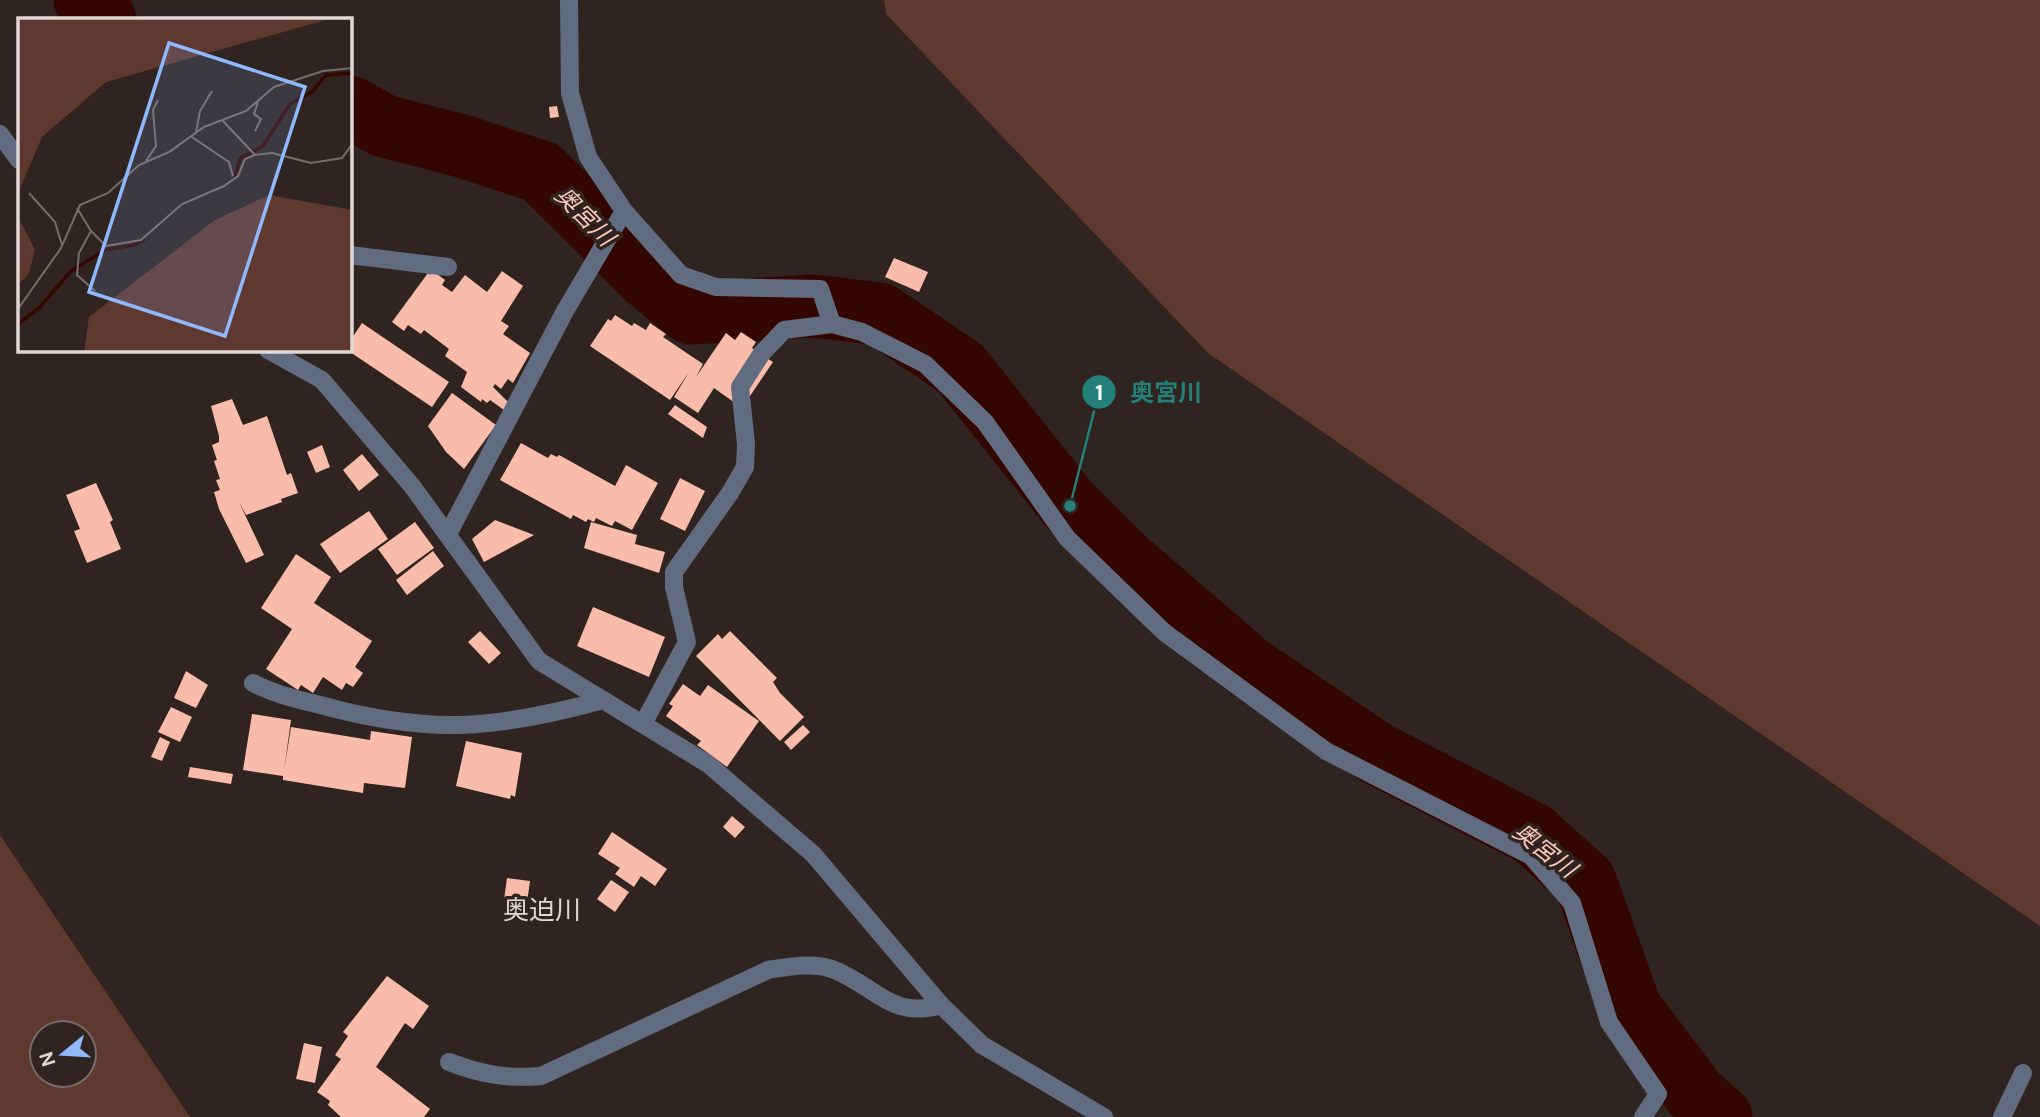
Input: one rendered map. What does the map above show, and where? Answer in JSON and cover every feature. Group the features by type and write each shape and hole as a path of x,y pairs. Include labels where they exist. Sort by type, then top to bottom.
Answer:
{"street":[{"path":"569,0 570,93 588,157 624,211 681,275 716,287 820,289 832,324"},
{"path":"0,134 18,159"},
{"path":"448,534 565,311 624,211"},
{"path":"352,255 448,267"},
{"path":"643,724 687,642 674,587 674,572 730,493 745,467 746,444 740,387 762,353 785,330 832,324 862,332 925,364 985,422 1067,538 1164,632 1326,751 1531,856 1572,904 1609,1022 1658,1094 1643,1117"},
{"path":"272,352 322,380 448,534 539,661 708,764 813,854 941,1005 982,1045 1104,1117"},
{"path":"253,683 272,692 353,714 429,726 483,725 533,719 604,700"},
{"path":"449,1062 473,1071 510,1079 541,1076 768,970 798,965 831,969 895,1005 920,1011 941,1005"},
{"path":"2003,1117 2023,1073"}],"shaded area":[{"path":"884,0 2040,0 2040,926 1208,353 886,14"},
{"path":"0,835 190,1117 0,1117"}],"building":[{"path":"557,106 559,117 550,118 549,107"},
{"path":"894,258 928,272 919,292 885,277"},
{"path":"433,271 445,280 442,285 452,292 465,275 487,292 502,271 523,286 501,321 509,326 503,334 530,353 513,383 508,379 501,389 495,384 493,387 509,403 504,410 490,400 487,403 482,399 481,402 461,387 467,372 445,356 449,349 424,330 421,334 408,325 404,331 392,322 428,273 430,275"},
{"path":"615,315 632,326 634,323 646,330 650,323 666,334 663,337 703,364 696,377 726,333 735,340 741,332 756,342 752,348 773,362 742,408 714,388 698,413 674,397 689,372 670,400 590,346 608,319 611,321"},
{"path":"362,323 449,382 432,407 350,352 352,338"},
{"path":"452,393 496,425 464,469 446,452 428,426"},
{"path":"232,399 243,425 267,416 287,475 291,473 298,493 246,515 239,502 264,555 246,563 219,509 214,492 220,490 216,480 220,479 212,445 219,442 219,436 211,406"},
{"path":"675,405 707,427 703,438 668,414"},
{"path":"521,443 548,458 551,454 557,457 559,455 615,486 626,465 658,483 632,530 615,521 612,526 596,518 594,522 588,519 586,522 573,515 571,519 500,480"},
{"path":"322,445 330,467 316,473 307,452"},
{"path":"362,454 379,475 359,491 343,470"},
{"path":"680,478 705,491 685,531 660,519"},
{"path":"96,483 113,520 110,522 121,549 87,563 74,531 80,529 66,495"},
{"path":"369,511 388,539 340,573 320,544"},
{"path":"495,520 534,535 484,562 472,539"},
{"path":"415,522 434,548 397,575 378,549"},
{"path":"591,522 637,535 635,544 665,552 659,573 584,548"},
{"path":"433,551 444,566 407,595 396,580"},
{"path":"296,554 331,577 314,603 372,641 355,667 363,673 353,687 346,683 342,690 323,677 313,693 301,685 298,690 266,669 292,629 261,608"},
{"path":"593,607 665,637 649,677 577,646"},
{"path":"480,631 501,653 489,664 468,642"},
{"path":"730,631 777,678 773,682 780,693 804,717 780,741 696,656 718,634 722,639"},
{"path":"186,671 208,685 196,708 174,698"},
{"path":"683,684 700,696 708,685 759,721 727,767 697,745 701,741 666,716 673,706 669,704"},
{"path":"171,707 192,717 180,742 158,732"},
{"path":"252,714 291,720 284,771 291,727 370,740 371,731 412,737 405,788 364,783 363,793 283,780 283,776 243,770"},
{"path":"803,725 810,732 791,750 784,742"},
{"path":"160,737 170,742 162,761 151,757"},
{"path":"466,741 522,753 515,797 511,795 510,799 456,786"},
{"path":"190,767 233,774 231,784 188,777"},
{"path":"732,816 745,827 735,838 723,827"},
{"path":"612,832 667,869 655,886 641,876 634,887 615,874 620,868 598,854"},
{"path":"507,878 530,881 527,903 504,900"},
{"path":"611,880 629,892 615,912 597,899"},
{"path":"387,976 429,1006 413,1029 405,1023 376,1067 430,1109 424,1117 341,1117 328,1105 330,1101 317,1092 341,1059 335,1055 348,1036 343,1032"},
{"path":"304,1043 322,1047 315,1083 296,1079"}],"waterway":[{"name":"奥宮川","path":"85,0 104,18"},
{"name":"奥宮川","path":"352,108 384,126 462,146 541,172 648,278 691,313 814,306 880,314 960,368 1070,506 1125,560 1249,667 1376,753 1533,834 1585,881 1630,1008 1695,1094 1721,1117"}],"place":[{"name":"奥宮川","path":"1070,506"}],"district":[{"name":"奥迫川","path":"542,910"}]}
